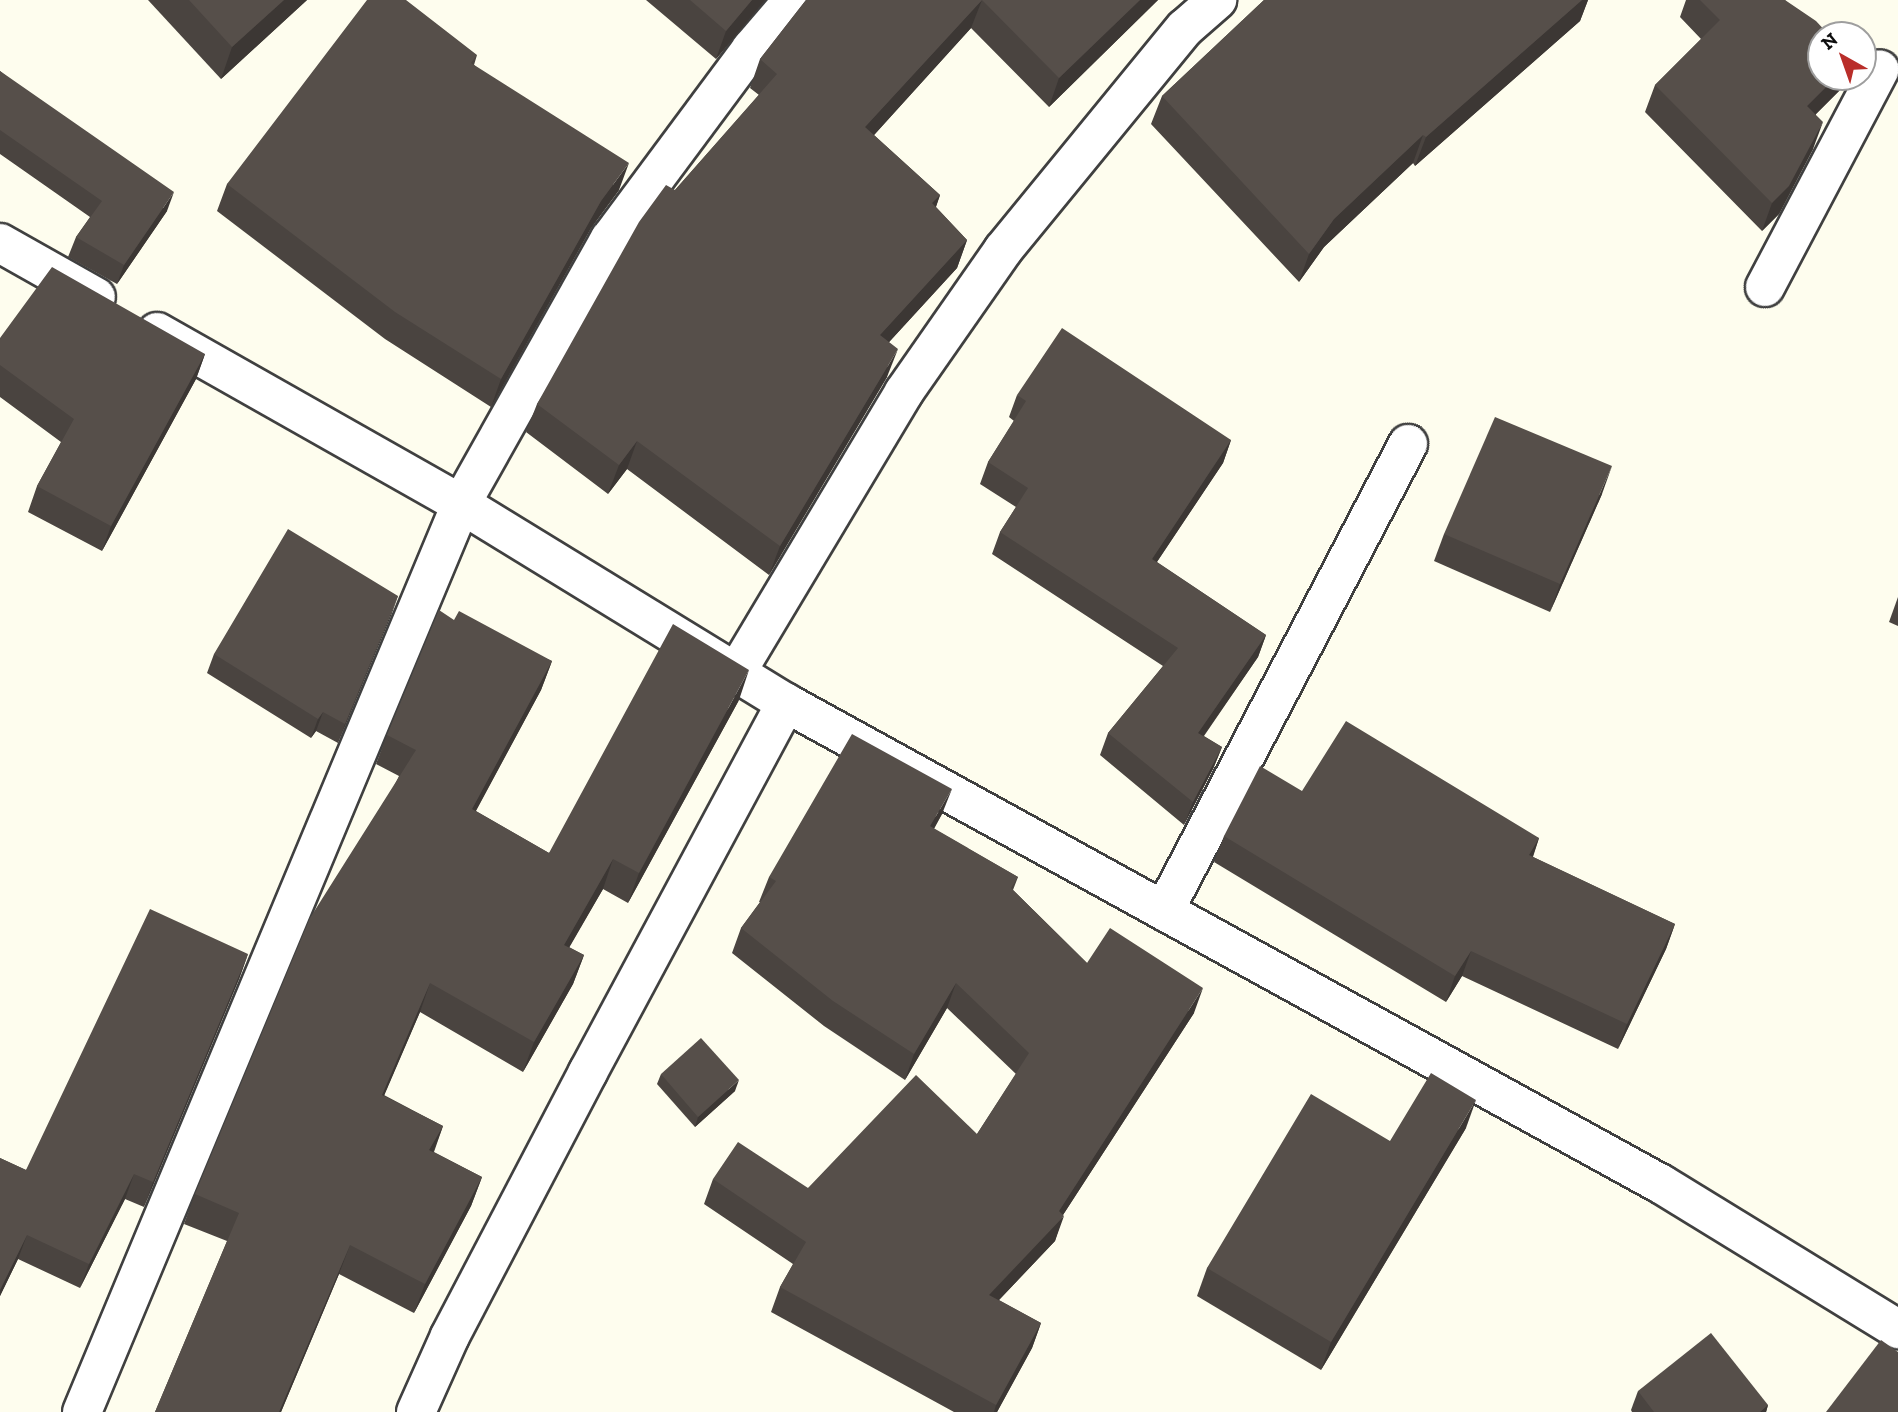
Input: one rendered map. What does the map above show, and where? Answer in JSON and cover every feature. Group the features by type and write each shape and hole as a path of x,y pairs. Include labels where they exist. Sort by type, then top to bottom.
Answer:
{"street":[{"path":"82,1412 461,504 610,239 751,49 793,0"},
{"path":"736,673 904,392 1003,250 1185,27 1217,0"},
{"path":"1765,287 1880,69"},
{"path":"0,243 461,504 786,703 1661,1184 1898,1329"},
{"path":"1164,911 1408,444"},
{"path":"416,1412 450,1336 581,1084 786,703"}],"building":[{"path":"189,0 284,0 232,47"},
{"path":"367,0 406,0 477,55 471,63 629,163 601,201 501,379 395,312 227,184"},
{"path":"690,0 752,0 726,31"},
{"path":"806,0 982,0 865,127 940,195 932,203 967,240 880,335 898,349 780,546 637,441 619,465 537,404 639,222 666,185 675,190 777,74 760,59"},
{"path":"982,0 1140,0 1059,78"},
{"path":"1264,0 1582,0 1426,137 1423,135 1334,219 1309,254 1162,96"},
{"path":"1700,0 1785,0 1816,21 1807,21 1807,91 1822,91 1807,106 1823,122 1789,186 1772,203 1655,85 1720,20"},
{"path":"0,71 174,192 124,265 76,237 102,201 0,130"},
{"path":"52,267 205,354 111,526 37,486 74,419 0,365 0,338"},
{"path":"1062,328 1231,440 1152,559 1266,635 1198,733 1222,747 1193,802 1108,733 1178,648 1000,532 1028,488 988,462 1026,401 1017,395"},
{"path":"1495,417 1612,466 1560,584 1444,534"},
{"path":"288,529 398,596 345,724 323,712 318,719 214,654"},
{"path":"439,610 454,620 459,611 552,661 472,809 549,853 673,624 749,670 639,873 613,859 564,945 584,955 534,1042 430,983 382,1095 443,1126 429,1150 482,1177 425,1284 350,1245 279,1412 155,1412 239,1213 195,1194 310,918 416,750 387,735"},
{"path":"1346,721 1539,838 1529,855 1675,924 1627,1024 1471,951 1455,976 1224,836 1260,766 1302,791"},
{"path":"852,734 952,789 930,826 1018,877 1011,888 1087,963 1110,928 1203,988 1059,1211 1064,1216 989,1295 1041,1323 996,1405 780,1287 806,1242 713,1179 738,1142 808,1188 916,1075 977,1134 1029,1053 956,983 914,1054 833,1001 741,928 776,881 769,877"},
{"path":"150,909 248,954 153,1182 134,1174 89,1264 27,1235 0,1290 0,1158 26,1170"},
{"path":"701,1038 739,1080 698,1117 661,1074"},
{"path":"1431,1073 1476,1100 1331,1342 1207,1268 1311,1094 1390,1141"},
{"path":"1711,1333 1768,1405 1760,1412 1654,1412 1638,1391"},
{"path":"1881,1340 1898,1352 1898,1412 1826,1412"}]}
